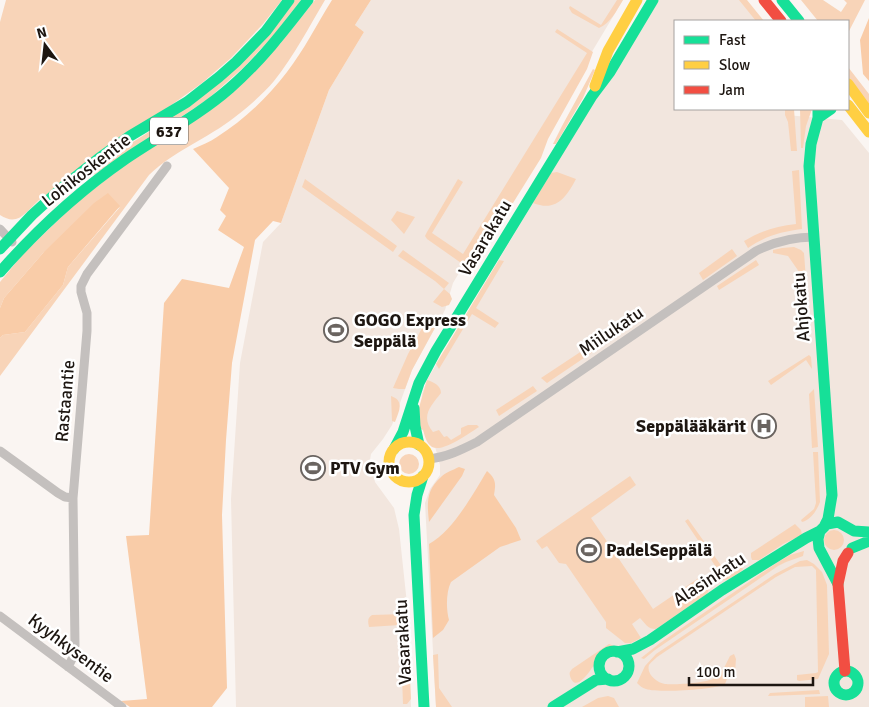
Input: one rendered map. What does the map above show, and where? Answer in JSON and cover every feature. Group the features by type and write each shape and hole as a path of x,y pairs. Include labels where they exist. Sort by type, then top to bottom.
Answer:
{"street":[{"name":"Lohikoskentie","path":"0,249 32,214 98,159 130,136 187,102 219,77 266,31 289,0"},
{"name":"Lohikoskentie","path":"0,272 19,249 72,200 107,172 195,115 230,89 278,40 308,0"},
{"name":"Vasarakatu","path":"592,96 608,51 637,0"},
{"name":"Vasarakatu","path":"394,449 403,432 419,383 436,351 653,0"},
{"path":"764,0 780,20"},
{"path":"782,0 798,20"},
{"path":"850,90 869,113"},
{"path":"849,106 869,132"},
{"name":"Ahjokatu","path":"818,114 809,158 832,495 828,519 822,529"},
{"name":"Rastaantie","path":"68,667 73,657 75,645 73,498 87,331 87,314 82,298 81,286 87,274 167,166"},
{"path":"0,228 19,249"},
{"name":"Miilukatu","path":"429,459 441,458 477,442 756,251 778,241 814,236"},
{"name":"Vasarakatu","path":"414,401 415,426 419,445"},
{"path":"410,442 419,445 427,453 429,459 428,468 423,476 409,483 394,477 389,467 389,457 394,449 403,443 410,442"},
{"path":"0,451 58,493 65,497 73,498"},
{"name":"Vasarakatu","path":"423,476 417,495 414,515 424,707"},
{"name":"Vasarakatu","path":"399,480 408,496 414,515"},
{"name":"Ahjokatu","path":"832,495 846,526"},
{"path":"838,584 820,550 818,539 822,529 834,522 854,531 869,532"},
{"path":"845,671 838,584 844,561 854,539 853,534 846,526"},
{"name":"Alasinkatu","path":"617,652 633,649 650,640 722,590 822,529"},
{"path":"820,550 828,556 837,558 869,541"},
{"name":"Alasinkatu","path":"787,550 802,547 820,550"},
{"name":"Kyyhkysentie","path":"0,616 122,707"},
{"name":"Alasinkatu","path":"629,668 636,656 650,640"},
{"path":"553,707 596,680 608,679 612,681 621,679 629,668 626,658 617,652 606,654 594,674 581,688"},
{"path":"600,663 601,672 608,679"},
{"path":"845,671 851,672 858,682 852,693 846,695 839,693 834,684 838,674 845,671"},
{"path":"846,695 847,707"}],"shaded area":[{"path":"6,0 282,0 263,24 231,58 202,83 39,200 26,213 17,219 12,219 0,215 0,22"},
{"path":"295,0 301,0 273,36 244,67 208,99 89,178 86,174 169,119"},
{"path":"315,0 325,0 295,52 274,81 235,117 169,158 149,175 0,376 0,338 3,335 25,332 63,285 68,267 120,207 43,253 4,298 0,308 0,282 23,254 76,203 280,44"},
{"path":"332,0 371,0 355,25 364,32 329,90 281,223 273,221 255,240 232,363 222,515 227,688 212,707 130,707 121,701 147,699 126,536 149,535 164,303 182,279 229,288 244,247 218,230 226,216 220,210 229,188 193,149 214,139 237,123 272,90 299,55"},
{"path":"371,0 623,0 453,283 445,310 412,370 392,425 371,454 370,460 375,482 394,508 399,529 407,604 411,707 236,707 231,499 240,363 263,242 281,223 329,90 364,32 355,25"},
{"path":"617,0 623,0 610,20 599,28 572,13 569,8 570,6 601,25"},
{"path":"654,0 741,0 757,20 674,20 674,110 785,110 786,115 842,120 869,153 869,707 436,707 425,503 430,489 440,475 440,465 434,443 427,438 420,424 422,394 427,380"},
{"path":"739,0 747,0 763,20 755,20"},
{"path":"801,0 823,0 841,12 847,3 844,0 865,0 849,31 849,20 817,20"},
{"path":"869,18 869,81 863,74 860,40"},
{"path":"557,29 593,52 587,69 548,139 541,158 480,256 473,263 464,265 425,236 458,179 463,182 432,233 463,254 587,53 555,32"},
{"path":"849,68 869,94 869,107 849,79"},
{"path":"593,69 595,70 583,98 556,144 553,144 562,126"},
{"path":"785,110 794,110 797,151 791,151 788,122"},
{"path":"800,110 812,110 806,126 803,148 801,148"},
{"path":"799,170 802,229 774,235 748,248 744,241 750,237 775,228 796,224 792,171"},
{"path":"557,172 576,179 568,192 559,202 548,206 533,203 551,173"},
{"path":"305,179 397,246 393,252 302,187"},
{"path":"108,193 120,206 68,267 63,285 25,332 3,335 0,338 0,308 4,298 43,253 94,203"},
{"path":"397,211 415,217 404,234 391,220"},
{"path":"794,247 804,253 810,333 807,333 804,279 788,256 773,253 773,250"},
{"path":"732,249 737,256 703,280 699,273"},
{"path":"403,250 449,283 444,289 398,256"},
{"path":"499,260 504,261 476,308 499,323 495,328 472,314 439,369 436,364"},
{"path":"756,260 759,265 719,290 717,286"},
{"path":"444,289 450,294 452,299 449,305 442,307 433,302"},
{"path":"640,311 645,317 617,337 613,331"},
{"path":"424,315 437,324 412,370 405,389 393,388 408,354 427,319"},
{"path":"603,337 606,343 547,383 541,378"},
{"path":"809,355 811,357 812,369 806,360 771,385 768,381"},
{"path":"427,380 434,383 441,390 427,416 427,421 433,432 439,430 444,437 447,436 451,440 461,434 461,428 468,425 477,425 479,427 449,445 437,448 432,447 426,439 423,430 419,428 418,411"},
{"path":"533,386 537,391 499,416 496,410"},
{"path":"814,389 818,447 812,448 809,394"},
{"path":"391,396 398,401 400,407 395,422 392,421"},
{"path":"813,452 818,452 820,502 813,514 802,522 801,520 814,509 816,503"},
{"path":"409,454 416,457 419,464 416,471 409,474 402,471 399,464 402,457"},
{"path":"459,467 465,469 462,476 429,522 428,503 430,492 443,475"},
{"path":"487,471 495,481 494,495 516,528 521,540 500,547 451,582 447,601 449,620 443,630 433,638 429,544 438,538 454,521 469,501"},
{"path":"630,476 636,485 591,518 653,609 703,575 708,582 709,589 707,594 656,629 649,627 640,618 632,624 641,638 631,643 625,643 606,628 606,622 566,564 559,563 547,546 542,549 536,541"},
{"path":"688,519 725,571 739,561 743,569 729,579 723,580 719,578 713,569 716,567 685,521"},
{"path":"795,524 801,530 802,535 783,544 759,560 752,560 751,553"},
{"path":"834,530 841,533 844,540 841,547 834,550 827,547 824,540 827,533"},
{"path":"804,551 803,556 778,566 644,659 641,658 778,562 790,555"},
{"path":"807,560 822,572 827,585 829,654 818,679 797,680 797,675 818,672 816,570 812,566 795,567 776,577 657,657 648,668 656,680 665,684 711,680 722,671 730,656 734,654 736,659 735,672 727,679 725,684 698,689 662,691 645,689 637,683 645,666 656,654 775,574 800,561"},
{"path":"372,615 407,615 411,699 407,704 403,704 400,625 369,627 368,622 369,617"},
{"path":"609,644 617,647 604,652 582,680 577,683 573,682 570,676 572,669"},
{"path":"438,654 439,688 452,707 436,707 433,655"},
{"path":"819,690 820,694 768,696 770,693"},
{"path":"608,696 614,698 619,707 582,707 598,698"},
{"path":"828,696 829,707 805,707 805,697"}],"traffic: fast":[{"path":"0,249 32,215 98,159 130,136 187,102 219,77 266,31 289,0"},
{"path":"0,272 43,227 90,185 124,160 205,108 230,88 262,57 308,0"},
{"path":"394,449 403,432 419,383 436,351 653,0"},
{"path":"782,0 798,20"},
{"path":"818,110 818,118 811,144 809,166 832,495 828,519 824,527"},
{"path":"818,118 830,110"},
{"path":"414,408 419,445"},
{"path":"423,476 417,495 414,515 424,707"},
{"path":"838,584 819,548 818,539 820,531 827,524 838,522 854,531 869,532"},
{"path":"617,652 633,649 650,640 722,590 820,531"},
{"path":"852,548 869,541"},
{"path":"614,651 624,656 629,666 624,676 614,681 604,676 599,666 604,656 614,651"},
{"path":"846,671 854,675 858,683 854,691 846,695 838,691 834,683 838,675 846,671"},
{"path":"553,707 596,680 608,679"}],"traffic: slow":[{"path":"595,86 608,51 637,0"},
{"path":"849,85 869,113"},
{"path":"849,106 869,132"},
{"path":"405,442 413,442 420,445 426,451 429,462 426,473 420,479 413,482 405,482 398,479 392,473 389,466 389,458 392,451 398,445 405,442"}],"traffic: jam":[{"path":"764,0 780,20"},
{"path":"845,671 838,584 843,561 848,553"}],"place":[{"name":"GOGO Express Seppälä","path":"336,330"},
{"name":"Seppälääkärit","path":"764,426"},
{"name":"PTV Gym","path":"313,468"},
{"name":"PadelSeppälä","path":"589,550"}]}
